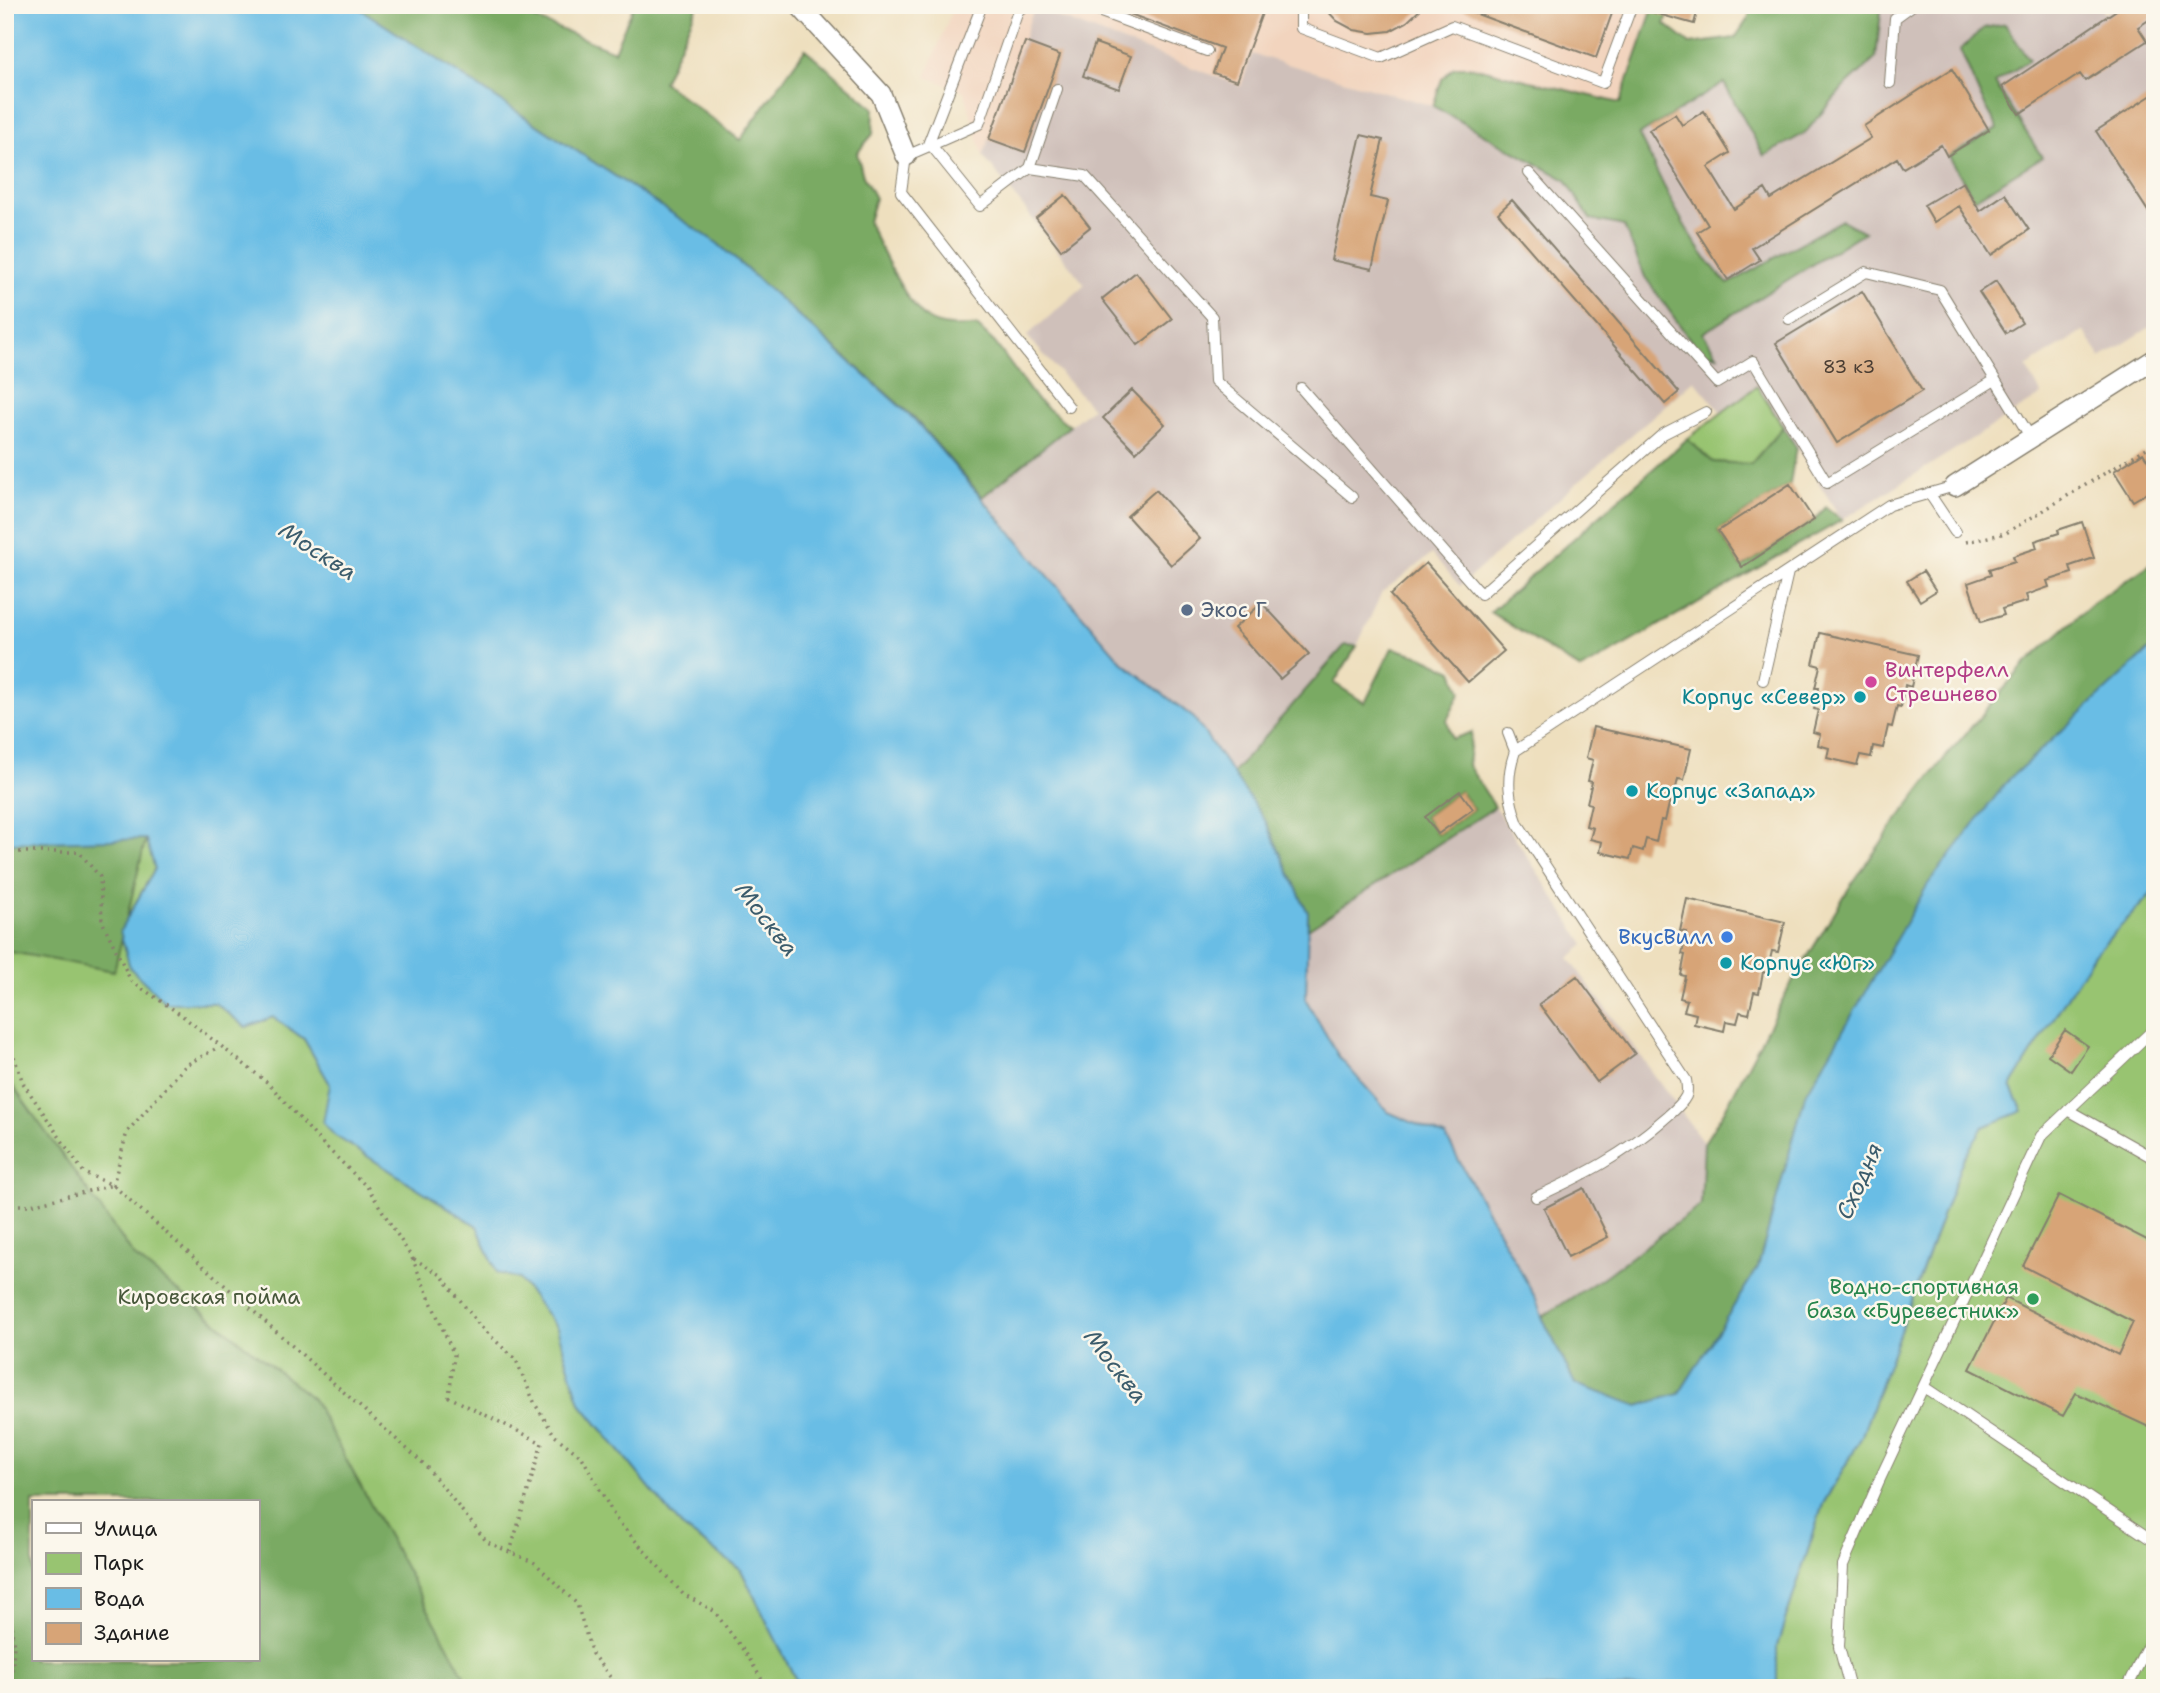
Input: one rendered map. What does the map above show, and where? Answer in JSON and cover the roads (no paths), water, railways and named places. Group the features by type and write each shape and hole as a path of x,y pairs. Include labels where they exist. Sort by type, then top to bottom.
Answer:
{"street":[{"path":"799,5 881,94 906,156"},
{"path":"1955,486 2155,359"}],"lane":[{"path":"929,146 982,5"},
{"path":"1025,5 1018,11 979,124 906,156 901,192 1069,407"},
{"path":"1082,5 1206,51"},
{"path":"1301,5 1301,28 1381,58 1451,26 1603,83 1632,5"},
{"path":"1890,83 1895,18 1913,5"},
{"path":"929,146 980,206 1030,168 1057,89"},
{"path":"1030,168 1085,176 1212,317 1215,381 1352,498"},
{"path":"1529,173 1717,383 1753,362 1827,483 1996,380"},
{"path":"1789,319 1866,272 1940,290 2031,438"},
{"path":"1301,388 1481,594 1663,434 1706,412"},
{"path":"1515,751 1889,505 1955,486"},
{"path":"1929,493 1955,532"},
{"path":"1763,680 1788,572"},
{"path":"1508,733 1515,751 1508,782 1510,803 1518,824 1686,1080 1688,1088 1678,1107 1623,1152 1592,1171 1536,1197"},
{"path":"1850,1688 1839,1647 1843,1565 1924,1387 2041,1136 2155,1028"},
{"path":"2068,1110 2155,1159"},
{"path":"1924,1387 2155,1542"},
{"path":"2130,1688 2130,1682 2155,1630"}],"water":[{"path":"5,5 354,5 717,243 914,419 1122,662 1194,718 1266,822 1308,913 1306,1000 1339,1057 1388,1112 1446,1137 1536,1299 1575,1384 1638,1406 1679,1394 1758,1267 1805,1096 1928,884 2009,779 2155,645 2155,890 2094,954 2011,1086 2023,1111 1983,1127 1963,1159 1861,1438 1823,1504 1777,1646 1777,1688 800,1688 741,1570 682,1527 580,1403 557,1328 519,1279 497,1273 477,1226 334,1135 323,1123 330,1084 304,1039 273,1017 246,1027 215,1003 166,1003 130,968 120,931 155,869 146,839 5,843"}],"place":[{"name":"Экос Г","path":"1187,610"},
{"name":"Винтерфелл Стрешнево","path":"1871,682"},
{"name":"Корпус «Север»","path":"1860,697"},
{"name":"Корпус «Запад»","path":"1632,791"},
{"name":"ВкусВилл","path":"1727,937"},
{"name":"Корпус «Юг»","path":"1726,963"},
{"name":"Водно-спортивная база «Буревестник»","path":"2033,1299"}],"water label":[{"name":"Москва","path":"318,551"},
{"name":"Москва","path":"767,919"},
{"name":"Сходня","path":"1859,1181"},
{"name":"Москва","path":"1116,1366"}],"park label":[{"name":"Кировская пойма","path":"209,1297"}]}
